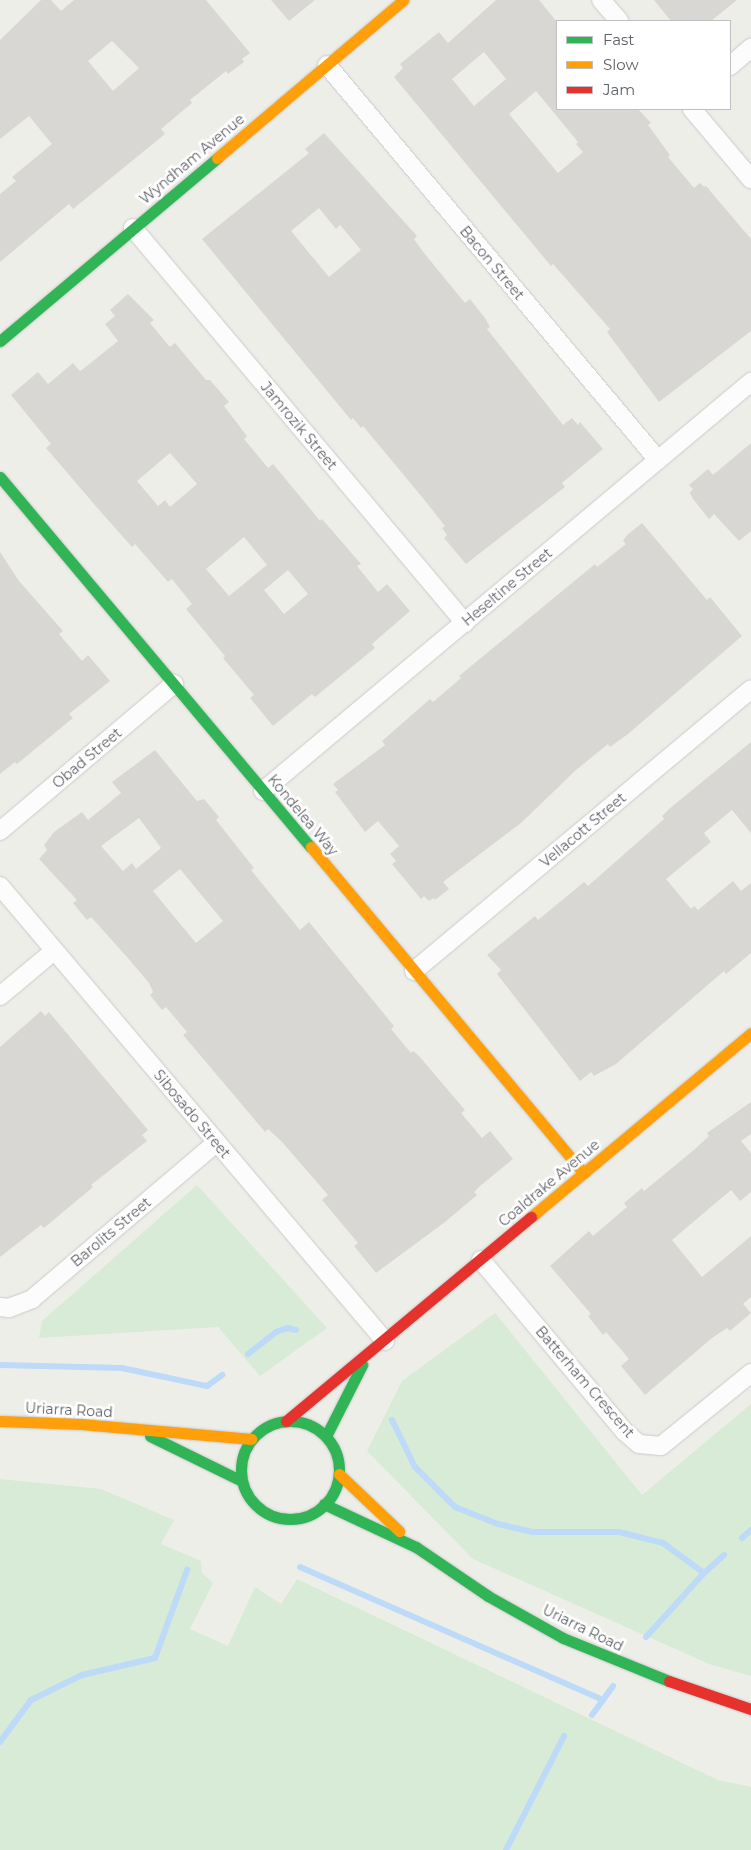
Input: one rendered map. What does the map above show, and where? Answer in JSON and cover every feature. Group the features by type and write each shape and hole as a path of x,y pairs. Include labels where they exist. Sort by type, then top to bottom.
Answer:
{"street":[{"name":"Wyndham Avenue","path":"0,341 403,0"},
{"path":"601,0 618,20"},
{"path":"731,65 751,48"},
{"name":"Bacon Street","path":"326,65 658,460"},
{"path":"693,110 751,179"},
{"name":"Jamrozik Street","path":"133,228 464,622"},
{"name":"Heseltine Street","path":"263,790 751,382"},
{"name":"Kondelea Way","path":"0,476 584,1173"},
{"name":"Obad Street","path":"0,831 174,684"},
{"name":"Vellacott Street","path":"414,971 751,688"},
{"name":"Sibosado Street","path":"0,886 385,1341"},
{"path":"0,996 54,951"},
{"name":"Coaldrake Avenue","path":"286,1420 385,1341 751,1032"},
{"name":"Barolits Street","path":"0,1307 21,1306 32,1299 216,1143"},
{"name":"Batterham Crescent","path":"481,1260 625,1432 639,1444 661,1446 751,1373"},
{"name":"Coaldrake Avenue","path":"326,1436 366,1356"},
{"path":"286,1420 308,1424 326,1436 336,1454 339,1474 334,1490 324,1504 301,1517 273,1516 249,1498 242,1481 242,1459 251,1438 273,1423 286,1420"},
{"name":"Uriarra Road","path":"0,1421 251,1438"},
{"name":"Uriarra Road","path":"136,1429 242,1481"},
{"name":"Uriarra Road","path":"339,1474 416,1547"},
{"name":"Uriarra Road","path":"324,1504 416,1547 488,1596 563,1638 636,1670 751,1709"}],"green space":[{"path":"197,1185 327,1328 260,1376 218,1327 39,1338 42,1321"},
{"path":"495,1313 642,1495 751,1404 751,1676 709,1664 473,1559 367,1451 402,1381"},
{"path":"0,1479 101,1489 174,1520 161,1544 201,1561 202,1573 213,1583 190,1629 228,1646 255,1587 281,1604 297,1579 718,1780 751,1787 751,1850 0,1850"}],"building":[{"path":"41,0 51,0 61,11 74,0 206,0 250,53 242,59 244,62 228,74 226,71 190,100 192,103 161,129 165,134 73,209 69,204 0,262 0,194 16,181 12,177 52,144 29,116 0,139 0,40","holes":["112,41 139,68 113,91 88,61"]},
{"path":"271,0 315,0 289,21"},
{"path":"496,0 539,0 556,21 556,110 639,110 651,123 648,125 670,155 668,157 694,188 700,183 704,187 706,186 751,239 751,331 659,402 607,332 610,329 553,264 551,266 394,77 403,68 400,64 439,32 448,43","holes":["484,52 506,79 474,106 452,79","536,91 578,142 576,144 583,152 558,173 509,114"]},
{"path":"654,0 737,0 712,20 670,20"},
{"path":"324,133 417,236 414,239 424,253 465,303 470,299 485,318 490,327 487,329 563,425 572,418 578,425 580,422 603,449 562,483 565,487 466,564 444,538 447,535 442,528 445,526 422,497 363,426 361,428 353,418 351,420 202,239 309,153 305,149","holes":["319,208 336,229 340,225 361,250 329,277 291,231"]},
{"path":"128,294 154,320 150,323 170,347 175,343 206,380 210,380 229,402 224,406 247,436 244,439 268,468 273,464 320,521 322,519 361,564 357,566 378,592 387,584 410,611 372,644 375,648 315,697 312,694 273,726 250,698 254,695 223,658 225,656 186,609 192,604 172,579 168,582 135,544 132,547 100,511 46,448 51,444 11,395 38,372 48,384 73,363 80,371 118,341 105,324 115,316 110,310","holes":["170,453 197,484 170,507 165,500 158,506 137,481","244,537 267,565 229,596 206,569","288,570 308,594 284,614 264,590"]},
{"path":"751,443 751,531 739,541 714,514 709,519 693,499 690,493 693,489 689,485 708,469 713,475"},
{"path":"642,523 707,600 710,597 742,636 628,734 610,747 608,744 576,770 521,823 443,882 449,889 435,900 434,898 429,901 424,896 421,899 392,864 396,861 390,854 399,846 378,821 365,832 335,792 338,790 333,784 385,745 382,741 430,699 433,702 461,678 459,676 595,564 597,567 626,544 623,541 627,535"},
{"path":"0,552 19,581 63,631 59,634 82,661 88,655 110,681 69,714 73,718 17,764 15,762 0,774"},
{"path":"751,742 751,833 732,810 704,833 711,842 666,879 691,909 694,906 698,910 733,881 741,891 751,883 751,953 726,974 724,971 616,1064 594,1076 591,1072 580,1081 497,974 501,970 487,955 535,916 538,920 584,882 588,886 664,819 662,816 669,809"},
{"path":"155,750 197,801 204,799 219,817 216,820 254,868 251,870 300,930 309,922 394,1026 391,1029 411,1053 413,1051 419,1056 465,1110 461,1113 482,1138 490,1131 513,1159 480,1186 474,1192 477,1195 445,1222 376,1273 354,1246 358,1243 322,1200 328,1195 282,1142 268,1129 265,1132 183,1035 187,1032 166,1007 162,1010 150,995 153,992 149,983 91,917 87,920 73,903 77,900 39,859 47,850 44,845 54,832 82,812 88,820 121,793 112,782","holes":["139,818 161,848 136,869 132,863 123,871 101,846","180,869 223,921 196,943 153,891"]},
{"path":"41,1011 45,1016 49,1012 148,1130 142,1135 147,1141 91,1185 93,1187 44,1228 41,1225 0,1257 0,1047"},
{"path":"751,1102 751,1134 741,1141 751,1153 751,1192 740,1201 731,1190 672,1240 702,1277 751,1236 751,1297 743,1304 751,1313 730,1331 727,1328 712,1338 645,1395 621,1366 629,1359 606,1332 603,1335 588,1316 591,1314 550,1266 589,1231 593,1236 627,1207 624,1203 642,1188 644,1191 695,1149 709,1136 707,1133"}],"waterway":[{"path":"248,1354 276,1332 287,1328 296,1330"},
{"path":"0,1365 122,1368 207,1386 222,1375"},
{"path":"392,1420 415,1467 455,1507 498,1524 533,1532 619,1532 663,1543 704,1573 724,1555"},
{"path":"742,1538 751,1530"},
{"path":"300,1567 603,1700"},
{"path":"0,1742 31,1700 82,1675 155,1658 187,1570"},
{"path":"646,1637 704,1573"},
{"path":"592,1715 613,1686"},
{"path":"506,1850 564,1736"}],"traffic: fast":[{"path":"0,341 217,158"},
{"path":"0,477 311,847"},
{"path":"326,1436 362,1365"},
{"path":"290,1421 309,1425 325,1435 335,1451 339,1470 335,1489 325,1505 309,1515 290,1519 271,1515 255,1505 245,1489 241,1470 245,1451 255,1435 271,1425 290,1421"},
{"path":"150,1436 242,1481"},
{"path":"324,1504 416,1547 488,1596 563,1638 669,1681"}],"traffic: slow":[{"path":"217,158 403,0"},
{"path":"311,847 584,1173"},
{"path":"531,1217 751,1033"},
{"path":"0,1421 81,1424 251,1439"},
{"path":"339,1474 399,1531"}],"traffic: jam":[{"path":"286,1421 531,1217"},
{"path":"669,1681 751,1709"}]}
